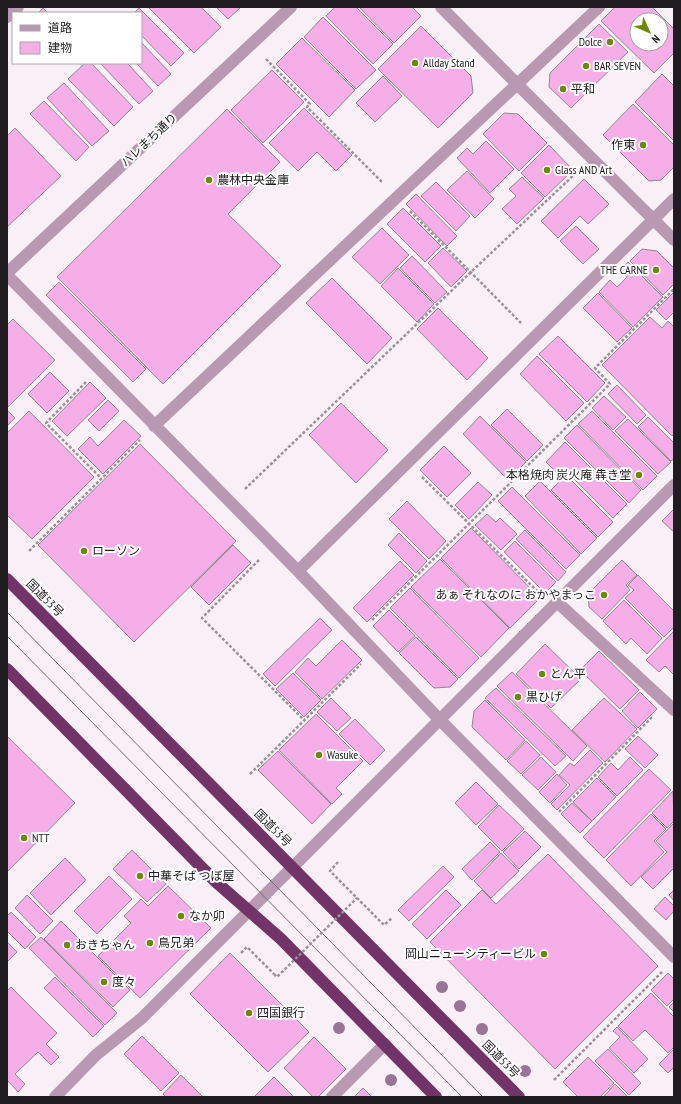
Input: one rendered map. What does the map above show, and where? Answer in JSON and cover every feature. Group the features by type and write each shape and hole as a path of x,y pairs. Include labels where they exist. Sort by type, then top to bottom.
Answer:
{"highway":[{"name":"国道53号","path":"7,579 519,1097"},
{"path":"7,669 216,882 281,939 436,1097"}],"street":[{"name":"ハレまち通り","path":"7,274 290,7"},
{"path":"441,7 674,240"},
{"path":"154,426 599,7"},
{"path":"298,571 674,199"},
{"path":"7,274 98,369 298,571 440,719 674,957"},
{"path":"55,1097 96,1055 142,1018 674,485"},
{"path":"555,604 670,706"},
{"path":"332,1097 385,1044"}],"path":[{"path":"266,59 310,104 307,107 534,337"},
{"path":"230,503 579,170"},
{"path":"358,634 610,384 595,368 674,289"},
{"path":"98,369 46,423 101,478"},
{"path":"29,551 154,426"},
{"path":"408,462 470,524 555,604"},
{"path":"273,546 202,618 304,720"},
{"path":"250,774 374,651"},
{"path":"545,826 670,706"},
{"path":"338,862 330,871 384,925 392,918"},
{"path":"241,953 247,947 277,977 357,898"},
{"path":"554,1080 663,971"}],"building":[{"path":"148,7 201,7 221,27 194,53"},
{"path":"216,7 241,7 228,19"},
{"path":"335,7 356,7 393,44 373,64 326,16"},
{"path":"359,7 412,7 421,16 394,43"},
{"path":"615,7 652,7 657,12 629,12 629,48 601,21"},
{"path":"43,8 47,12 39,12"},
{"path":"139,8 184,53 171,66 142,36 142,12 135,12"},
{"path":"323,17 376,70 356,89 304,37"},
{"path":"599,24 628,52 571,108 549,87 550,73"},
{"path":"669,24 674,29 674,53 654,73 633,52 669,52"},
{"path":"421,26 471,76 473,93 438,128 378,69"},
{"path":"302,38 355,90 329,117 276,64"},
{"path":"142,43 171,74 158,86 137,64 142,64"},
{"path":"84,64 92,64 133,107 114,126 68,79"},
{"path":"101,64 128,64 153,91 139,104"},
{"path":"272,70 304,102 263,143 231,110"},
{"path":"662,74 674,86 674,141 635,102"},
{"path":"383,76 402,96 375,122 356,103"},
{"path":"64,83 109,131 92,146 47,98"},
{"path":"44,101 89,147 76,161 30,114"},
{"path":"633,104 674,145 674,167 661,180 649,181 603,135"},
{"path":"304,108 352,155 336,171 317,152 298,171 269,143"},
{"path":"227,109 280,162 228,214 281,266 163,384 57,277"},
{"path":"504,113 518,114 547,143 519,171 483,134"},
{"path":"15,128 61,176 7,227 7,136"},
{"path":"486,141 514,169 490,193 457,158 467,148 473,154"},
{"path":"549,145 573,170 545,197 521,173"},
{"path":"467,171 494,199 475,218 447,190"},
{"path":"522,177 544,198 517,224 502,209 516,196 509,189"},
{"path":"584,179 609,204 588,224 580,216 558,238 541,221"},
{"path":"436,182 470,216 456,231 421,196"},
{"path":"416,194 457,236 447,246 406,204"},
{"path":"403,208 441,246 425,262 387,224"},
{"path":"576,226 599,249 583,264 560,241"},
{"path":"382,228 409,255 380,284 352,257"},
{"path":"443,248 467,271 451,287 428,263"},
{"path":"642,249 657,251 674,268 674,284 663,295 630,261"},
{"path":"412,256 447,292 435,303 400,268"},
{"path":"628,262 663,297 633,327 599,292 610,280 617,287 627,277 620,270"},
{"path":"398,268 434,304 417,322 381,286"},
{"path":"332,278 392,338 367,364 306,303"},
{"path":"59,282 146,369 133,382 46,295"},
{"path":"674,292 674,312 666,320 656,310"},
{"path":"598,293 632,328 617,342 583,308"},
{"path":"438,308 488,358 467,380 417,329"},
{"path":"650,317 662,328 668,321 674,327 674,434 672,436 602,365"},
{"path":"13,319 55,360 7,408 7,325"},
{"path":"558,336 605,383 587,402 539,354"},
{"path":"537,356 584,403 566,421 520,374"},
{"path":"50,372 69,391 47,413 28,394"},
{"path":"90,382 106,398 67,436 52,421"},
{"path":"617,385 646,415 637,424 608,394"},
{"path":"604,396 626,417 613,430 592,408"},
{"path":"108,400 119,411 99,431 88,420"},
{"path":"341,403 388,450 356,483 309,435"},
{"path":"507,409 543,445 527,461 491,425"},
{"path":"7,410 15,418 7,426"},
{"path":"29,411 94,477 32,539 7,515 7,433"},
{"path":"592,411 657,476 643,490 578,424"},
{"path":"480,416 526,462 508,480 463,434"},
{"path":"648,417 674,443 674,459 671,461 638,427"},
{"path":"628,419 671,462 658,474 615,431"},
{"path":"124,420 141,436 103,474 78,449 90,437 98,446"},
{"path":"577,425 641,490 629,503 564,438"},
{"path":"565,442 627,504 613,518 567,472 561,477 546,462"},
{"path":"140,444 236,541 134,642 38,545"},
{"path":"444,446 471,473 447,497 420,470"},
{"path":"566,475 613,522 598,537 551,490"},
{"path":"540,481 597,538 581,554 525,496"},
{"path":"478,482 492,495 469,519 455,505"},
{"path":"512,487 580,555 566,569 498,501"},
{"path":"407,501 446,541 429,559 389,519"},
{"path":"674,509 674,532 662,521"},
{"path":"487,514 496,522 500,518 517,534 501,550 475,525"},
{"path":"471,528 540,598 510,628 441,558"},
{"path":"525,530 566,572 558,581 516,539"},
{"path":"399,533 427,561 416,573 388,545"},
{"path":"515,541 556,582 545,593 504,552"},
{"path":"233,545 251,563 209,605 191,587"},
{"path":"440,559 509,628 481,657 411,587"},
{"path":"622,560 637,575 626,585 630,590 602,619 589,607 588,594"},
{"path":"400,561 414,575 367,622 353,608"},
{"path":"638,575 674,611 674,627 664,637 625,598 634,590 628,585"},
{"path":"410,588 479,658 459,678 390,608"},
{"path":"624,600 662,638 647,654 631,638 626,644 603,621"},
{"path":"389,610 415,636 398,652 373,626"},
{"path":"320,618 332,630 275,686 263,674"},
{"path":"674,631 674,675 665,666 659,672 646,660"},
{"path":"416,637 458,679 450,687 434,688 399,653"},
{"path":"342,640 362,660 322,699 295,672 308,658 316,666"},
{"path":"545,644 581,679 551,708 516,674"},
{"path":"599,651 639,690 620,709 580,670"},
{"path":"512,672 587,746 573,761 497,686"},
{"path":"293,673 321,700 304,717 276,689"},
{"path":"496,688 566,756 555,766 485,698"},
{"path":"640,692 657,709 638,728 622,711"},
{"path":"331,698 351,718 337,731 317,712"},
{"path":"604,698 637,729 605,762 572,730"},
{"path":"485,700 525,740 506,760 472,727 474,711"},
{"path":"316,714 363,761 336,788 342,794 332,804 279,750"},
{"path":"355,719 385,750 370,765 339,734"},
{"name":"NTT","path":"7,736 75,803 7,872"},
{"path":"638,736 658,755 645,768 625,749"},
{"path":"526,741 540,755 521,774 507,761"},
{"path":"590,750 603,763 557,810 551,804 570,785 559,775 570,763 574,766"},
{"path":"278,751 331,804 312,824 258,770"},
{"path":"541,757 556,772 538,790 522,775"},
{"path":"630,757 643,770 617,796 598,777 611,763 618,770"},
{"path":"649,769 671,790 604,858 583,837"},
{"path":"557,774 567,785 550,803 539,792"},
{"path":"597,778 616,797 592,821 573,802"},
{"path":"476,782 498,804 476,825 455,803"},
{"path":"673,791 674,821 667,828 652,813"},
{"path":"572,803 592,821 580,833 561,814"},
{"path":"499,805 524,829 502,851 478,827"},
{"path":"651,814 666,829 654,841 664,852 631,886 606,860"},
{"path":"674,823 674,868 653,889 641,877 667,852 656,841"},
{"path":"525,831 541,847 519,869 503,852"},
{"path":"490,842 500,852 472,880 462,869"},
{"name":"中華そば つぼ屋","path":"132,850 166,884 147,902 113,869"},
{"path":"501,853 519,871 491,898 474,881"},
{"name":"岡山ニューシティービル","path":"548,854 658,966 555,1069 430,942 482,890 496,904"},
{"path":"65,858 86,880 51,915 30,893"},
{"path":"443,866 454,877 409,921 398,910"},
{"path":"109,876 132,899 97,934 74,911"},
{"path":"168,886 211,928 140,998 98,956 131,923 124,916 141,899 148,906"},
{"path":"446,890 461,905 427,939 412,924"},
{"path":"674,890 674,901 669,895"},
{"path":"27,895 53,921 40,934 15,908"},
{"path":"665,897 674,906 674,911 666,920 654,909"},
{"path":"11,912 36,937 25,949 7,931 7,916"},
{"path":"61,921 130,990 113,1007 44,939"},
{"path":"41,937 117,1013 105,1025 29,948"},
{"path":"7,942 17,952 7,962"},
{"path":"230,953 309,1032 268,1072 190,994"},
{"path":"668,973 674,979 674,999 667,1006 651,990"},
{"path":"55,977 104,1026 93,1037 44,988"},
{"path":"11,987 57,1033 46,1044 59,1057 51,1065 38,1052 15,1074 25,1084 18,1092 8,1081 7,1082 7,991"},
{"path":"651,993 674,1017 674,1047 668,1053 645,1030 633,1041 618,1026"},
{"path":"674,1002 674,1012 669,1007"},
{"path":"617,1027 648,1059 634,1073 609,1048 620,1037 613,1031"},
{"path":"142,1036 179,1073 161,1091 124,1054"},
{"path":"314,1037 346,1069 318,1097 313,1097 284,1068"},
{"path":"608,1049 641,1083 629,1095 595,1061"},
{"path":"674,1049 674,1067 668,1073 659,1064"},
{"path":"588,1057 614,1083 600,1097 578,1097 563,1082"},
{"path":"181,1075 203,1097 166,1097 163,1094"},
{"path":"274,1077 294,1097 254,1097"},
{"path":"615,1084 627,1096 603,1097"},
{"path":"363,1088 372,1097 354,1097"}],"tram line":[{"path":"7,612 483,1097"},
{"path":"7,636 462,1097"}],"place":[{"name":"Dolce","path":"610,42"},
{"name":"Allday Stand","path":"415,63"},
{"name":"BAR SEVEN","path":"586,66"},
{"name":"平和","path":"563,89"},
{"name":"作東","path":"643,145"},
{"name":"Glass AND Art","path":"547,170"},
{"name":"農林中央金庫","path":"209,180"},
{"name":"THE CARNE","path":"656,270"},
{"name":"本格焼肉 炭火庵 犇き堂","path":"639,475"},
{"name":"ローソン","path":"84,551"},
{"name":"あぁ それなのに おかやまっこ","path":"604,595"},
{"name":"とん平","path":"542,674"},
{"name":"黒ひげ","path":"518,697"},
{"name":"Wasuke","path":"319,755"},
{"name":"NTT","path":"24,838"},
{"name":"中華そば つぼ屋","path":"140,876"},
{"name":"なか卯","path":"181,916"},
{"name":"鳥兄弟","path":"150,943"},
{"name":"おきちゃん","path":"67,945"},
{"name":"岡山ニューシティービル","path":"544,954"},
{"name":"度々","path":"104,982"},
{"name":"四国銀行","path":"249,1013"}]}
